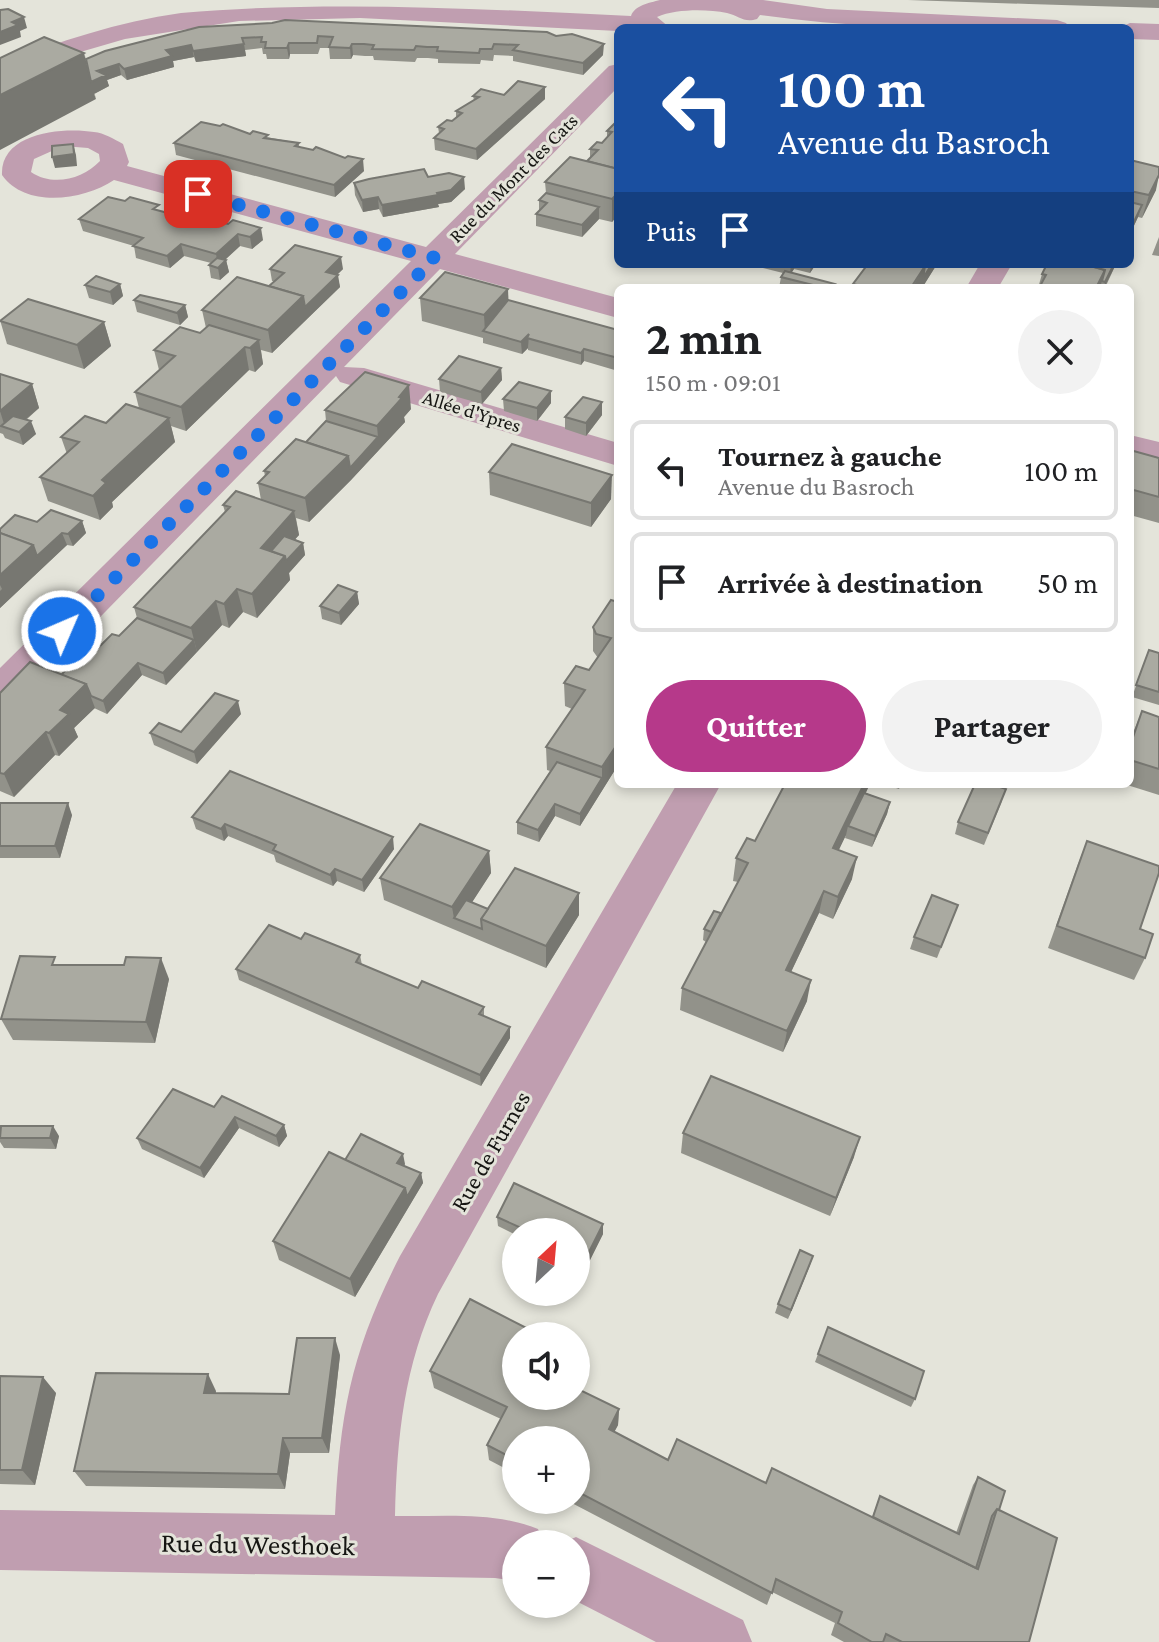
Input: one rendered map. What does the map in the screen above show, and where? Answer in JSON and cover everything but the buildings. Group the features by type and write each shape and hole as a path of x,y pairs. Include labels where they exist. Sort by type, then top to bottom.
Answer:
{"street":[{"path":"0,74 76,43 183,17 279,8 659,17 738,12 950,24"},
{"path":"1134,31 1159,32"},
{"name":"Rue du Mont des Cats","path":"0,693 614,76"},
{"name":"Rue du Mont des Cats","path":"592,98 614,84"},
{"path":"109,170 614,307"},
{"name":"Allée d'Ypres","path":"325,367 614,454"},
{"path":"1134,447 1159,453"},
{"name":"Rue de Furnes","path":"364,1545 370,1425 375,1393 393,1329 419,1275 697,788"},
{"name":"Rue du Westhoek","path":"0,1540 502,1549"},
{"path":"590,1575 721,1642"}],"route":[{"path":"62,631 435,258 198,194"}]}
